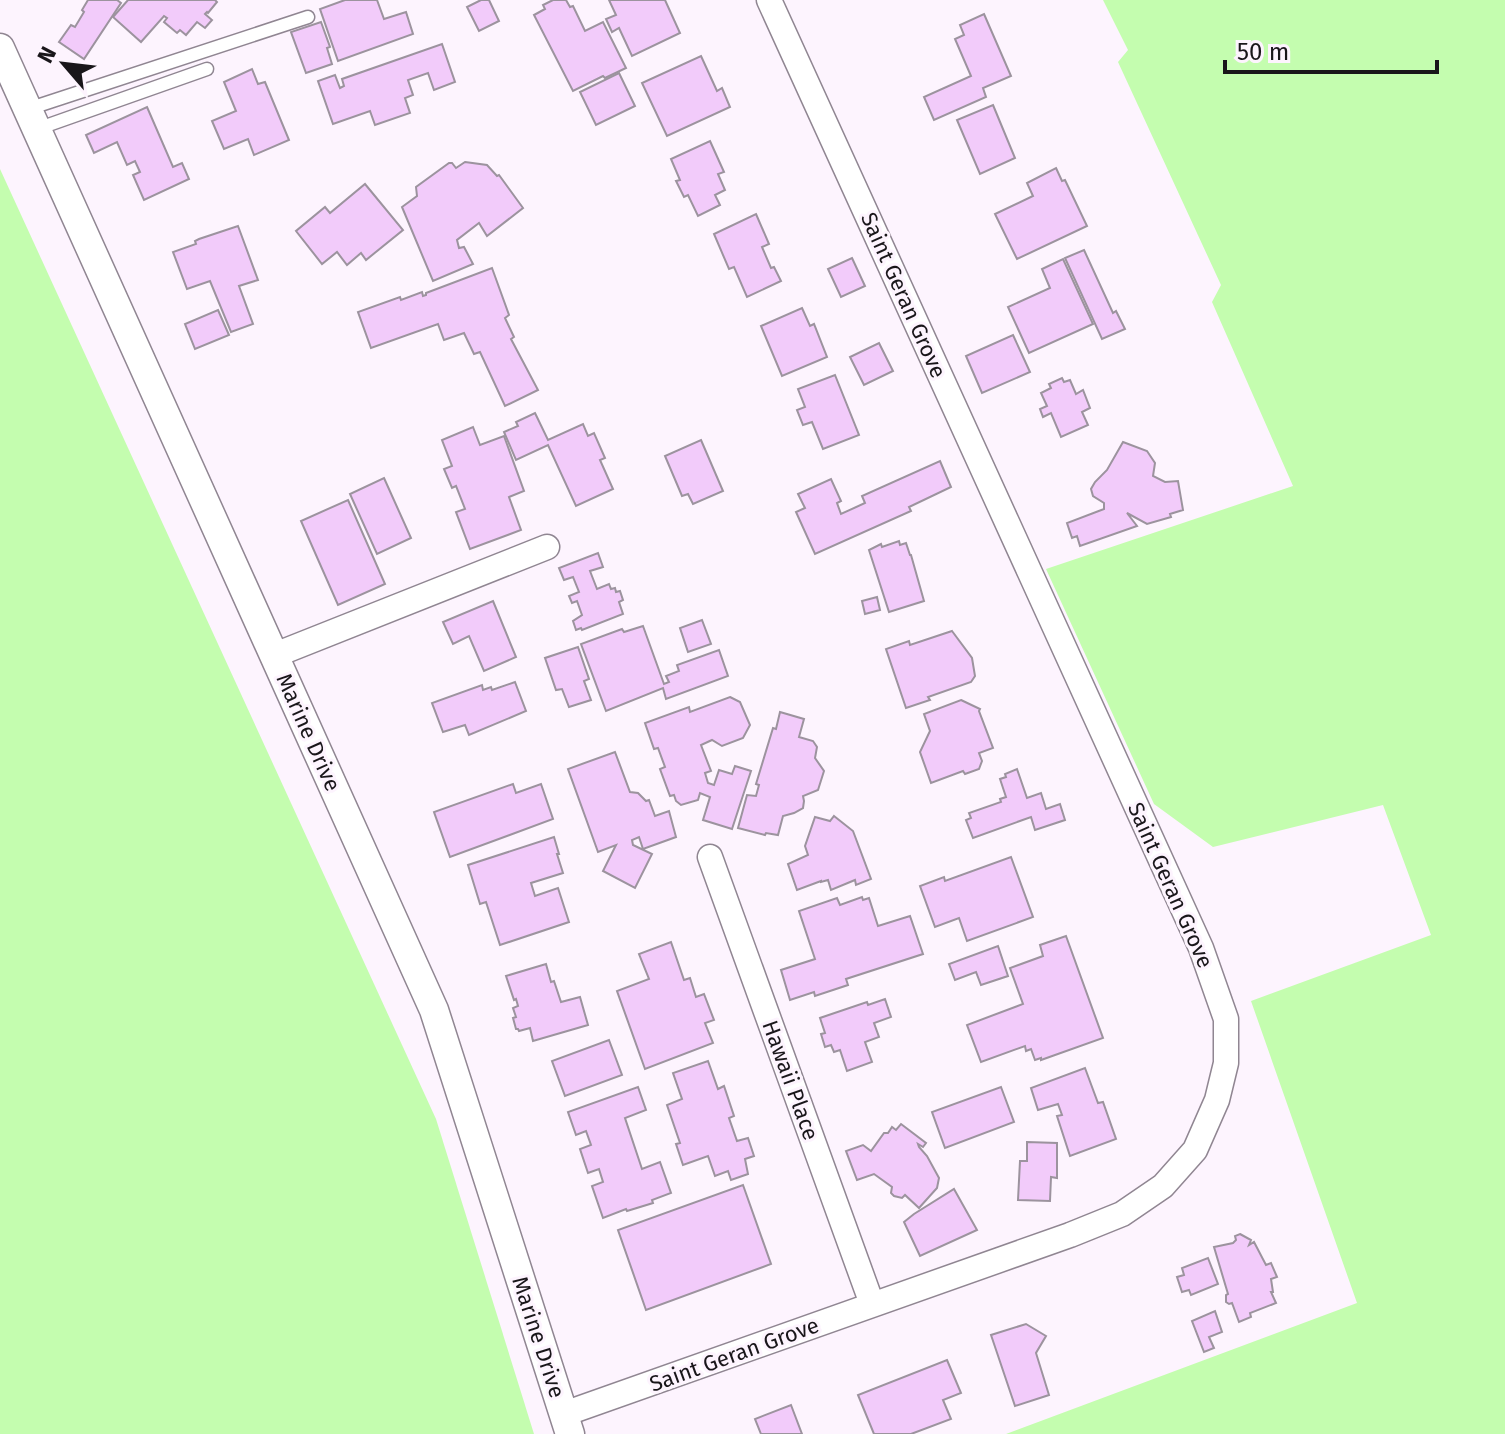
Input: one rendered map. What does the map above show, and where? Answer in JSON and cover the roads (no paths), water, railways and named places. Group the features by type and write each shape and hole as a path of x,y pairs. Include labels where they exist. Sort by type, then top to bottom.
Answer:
{"street":[{"name":"Saint Geran Grove","path":"567,1424 872,1304 1122,1214 1163,1186 1195,1150 1217,1100 1226,1063 1226,1019 1201,948 769,0"},
{"name":"Marine Drive","path":"0,48 434,1010 567,1424"},
{"path":"275,655 547,547"},
{"name":"Hawaii Place","path":"710,857 872,1304"}],"lane":[{"path":"32,119 308,17"},
{"path":"32,119 207,69"}]}
